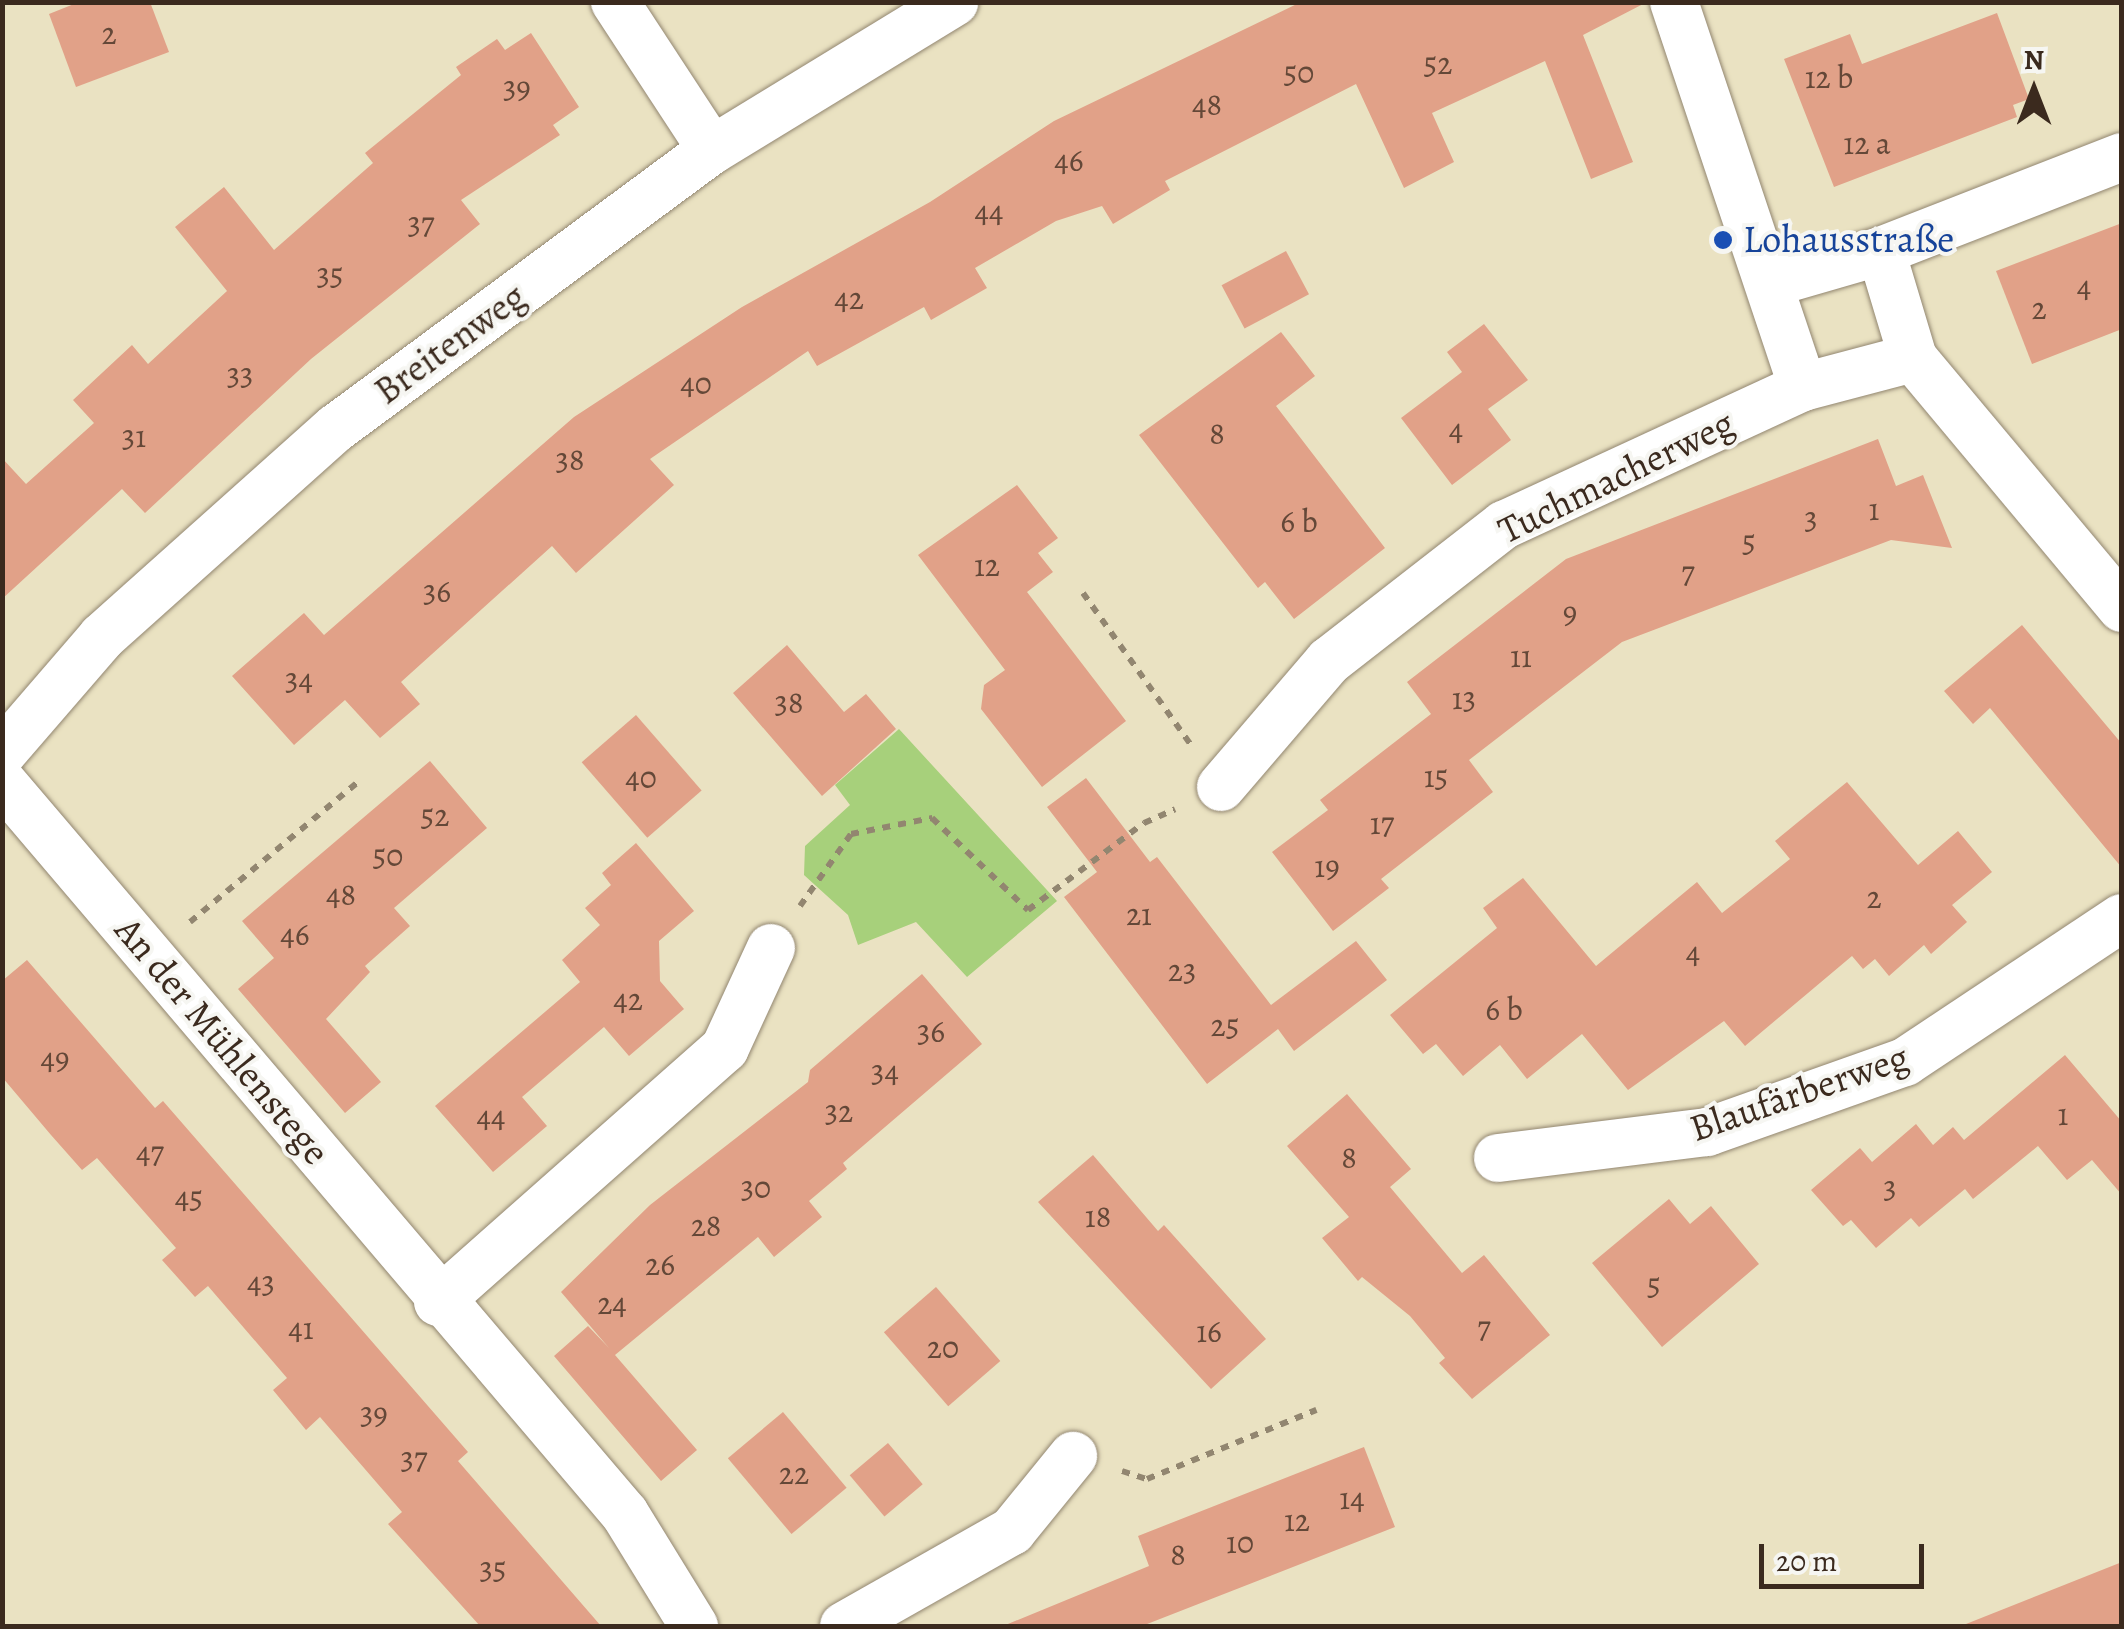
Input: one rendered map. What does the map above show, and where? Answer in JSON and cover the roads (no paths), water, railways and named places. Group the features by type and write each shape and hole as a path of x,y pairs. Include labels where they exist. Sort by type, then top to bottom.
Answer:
{"street":[{"path":"615,2 712,150"},
{"name":"Breitenweg","path":"2,754 102,638 336,428 712,150 954,2"},
{"path":"1674,2 1803,388 1913,358"},
{"path":"1771,283 1881,252 2122,156"},
{"path":"1881,252 1913,358 2122,608"},
{"name":"Tuchmacherweg","path":"1221,787 1329,661 1504,525 1803,388"},
{"name":"An der Mühlenstege","path":"2,782 151,954 438,1302 625,1514 694,1626"},
{"name":"Blaufärberweg","path":"1498,1158 1708,1132 1906,1062 2122,918"},
{"path":"438,1302 725,1048 771,948"},
{"path":"844,1626 1012,1530 1073,1456"}],"place":[{"name":"Lohausstraße","path":"1723,240"}]}
